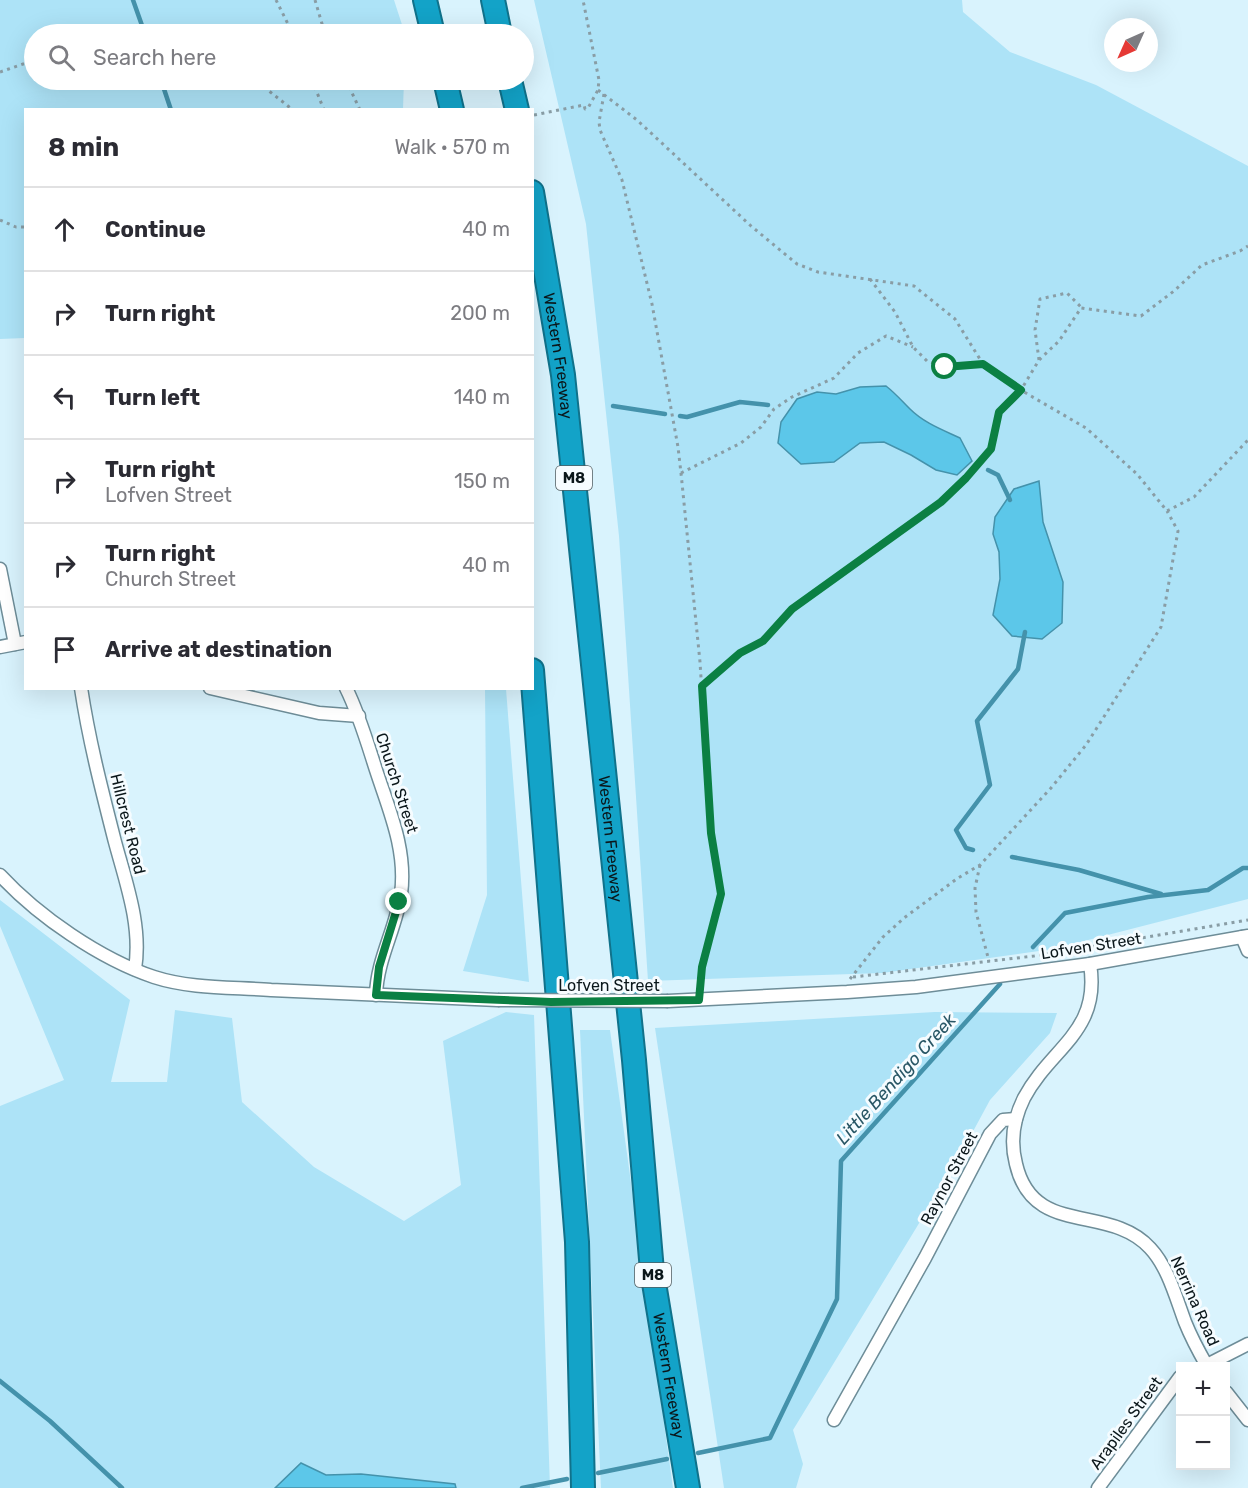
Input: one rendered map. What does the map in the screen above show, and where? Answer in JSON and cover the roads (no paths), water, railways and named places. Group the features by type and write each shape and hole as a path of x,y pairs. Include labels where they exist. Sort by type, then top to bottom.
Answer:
{"highway":[{"path":"425,0 431,24"},
{"path":"493,0 498,24"},
{"path":"447,90 452,108"},
{"path":"512,90 517,108"},
{"name":"Western Freeway","path":"534,204 563,375 634,1060 652,1270 688,1488"},
{"path":"534,690 577,1242 583,1488"}],"street":[{"path":"0,569 20,643 0,647"},
{"name":"Hillcrest Road","path":"81,690 93,754 134,914 137,945 135,969"},
{"path":"219,690 319,713 359,716"},
{"name":"Church Street","path":"347,690 359,716 396,830 401,860 401,894 379,967 376,995"},
{"name":"Lofven Street","path":"0,875 20,895 87,944 153,976 190,985 376,995 498,1000 668,1001 847,993 1090,964 1245,937"},
{"path":"1245,937 1248,951"},
{"path":"1016,1119 1032,1086 1082,1023 1092,993 1090,964"},
{"name":"Nerrina Road","path":"1016,1119 1013,1140 1014,1158 1027,1193 1050,1210 1124,1230 1149,1246 1164,1269 1201,1362"},
{"name":"Raynor Street","path":"834,1420 925,1258 990,1134 1003,1120 1016,1119"},
{"path":"1207,1362 1248,1344"},
{"name":"Arapiles Street","path":"1098,1488 1176,1382"},
{"path":"1230,1397 1248,1420"}],"water":[{"path":"886,386 921,418 960,438 972,461 957,475 936,470 884,442 860,443 834,462 801,464 778,443 781,422 797,399 817,392 836,394 860,387"},
{"path":"1039,481 1043,522 1063,582 1062,623 1042,639 1012,636 993,615 1000,579 999,552 993,534 995,517 1014,489"},
{"path":"301,1463 326,1475 361,1474 455,1484 456,1488 275,1488"}],"waterway":[{"path":"133,0 141,24"},
{"path":"164,90 170,108"},
{"path":"680,416 687,417 740,402 768,405"},
{"path":"613,406 665,414"},
{"path":"988,470 998,475 1010,500"},
{"path":"973,850 966,848 956,830 990,785 977,721 1018,669 1025,632"},
{"path":"1012,857 1079,870 1161,894"},
{"name":"Little Bendigo Creek","path":"1033,947 1065,913 1148,897 1208,890 1243,868 1248,868"},
{"name":"Little Bendigo Creek","path":"698,1453 770,1438 837,1299 841,1161 1000,984"},
{"name":"Little Bendigo Creek","path":"0,1381 50,1421 122,1488"},
{"name":"Little Bendigo Creek","path":"598,1473 667,1459"},
{"name":"Little Bendigo Creek","path":"522,1488 567,1479"}]}
